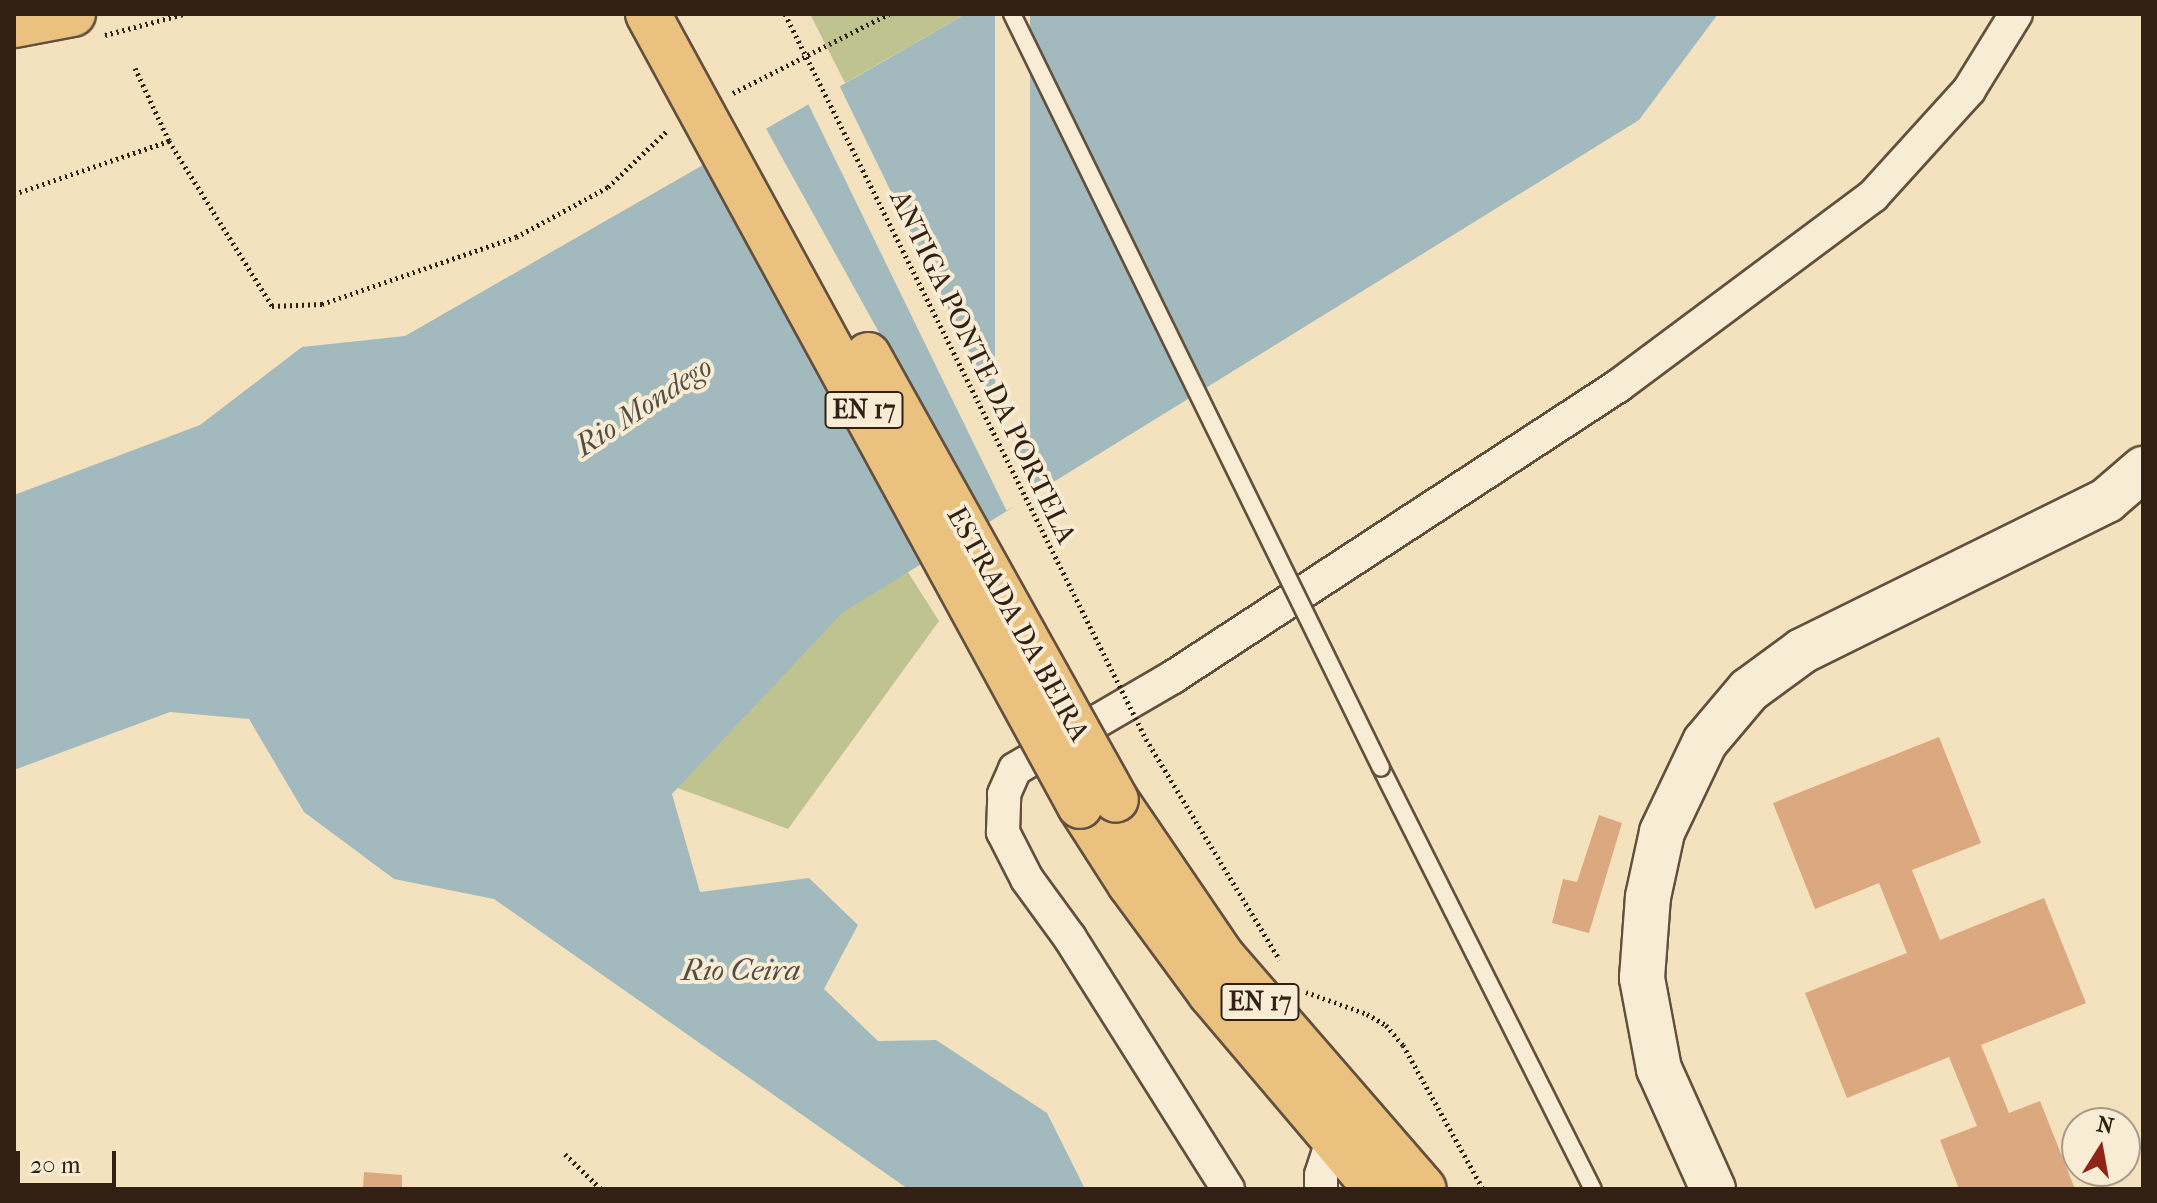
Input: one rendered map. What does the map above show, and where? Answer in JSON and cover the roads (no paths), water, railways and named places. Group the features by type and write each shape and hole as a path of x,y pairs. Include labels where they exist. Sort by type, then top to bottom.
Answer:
{"main road":[{"path":"14,25 73,14"},
{"name":"ESTRADA DA BEIRA","path":"648,14 1098,803 1222,956 1424,1189"},
{"name":"ESTRADA DA BEIRA","path":"679,14 1098,803 1139,897 1210,993 1376,1189"}],"street":[{"path":"1228,1189 1070,938 1027,879 1003,832 1004,794 1015,769 1173,677 1592,403 1873,196 1969,90 2016,14"},
{"path":"1713,1189 1659,1069 1642,978 1648,897 1662,832 1705,742 1749,690 1802,651 2107,500 2143,469"},
{"path":"1321,1189 1321,1175 1333,1139"}],"lane":[{"path":"1012,14 1381,768 1593,1189"}],"water":[{"path":"966,14 1718,14 1639,120 842,613 672,794 700,892 809,878 858,925 824,989 878,1041 936,1040 1047,1113 1085,1189 908,1189 494,899 394,879 304,812 249,719 170,712 14,770 14,495 200,425 302,347 405,336"}],"water label":[{"name":"Rio Mondego","path":"644,407"},
{"name":"Rio Ceira","path":"741,971"}]}
